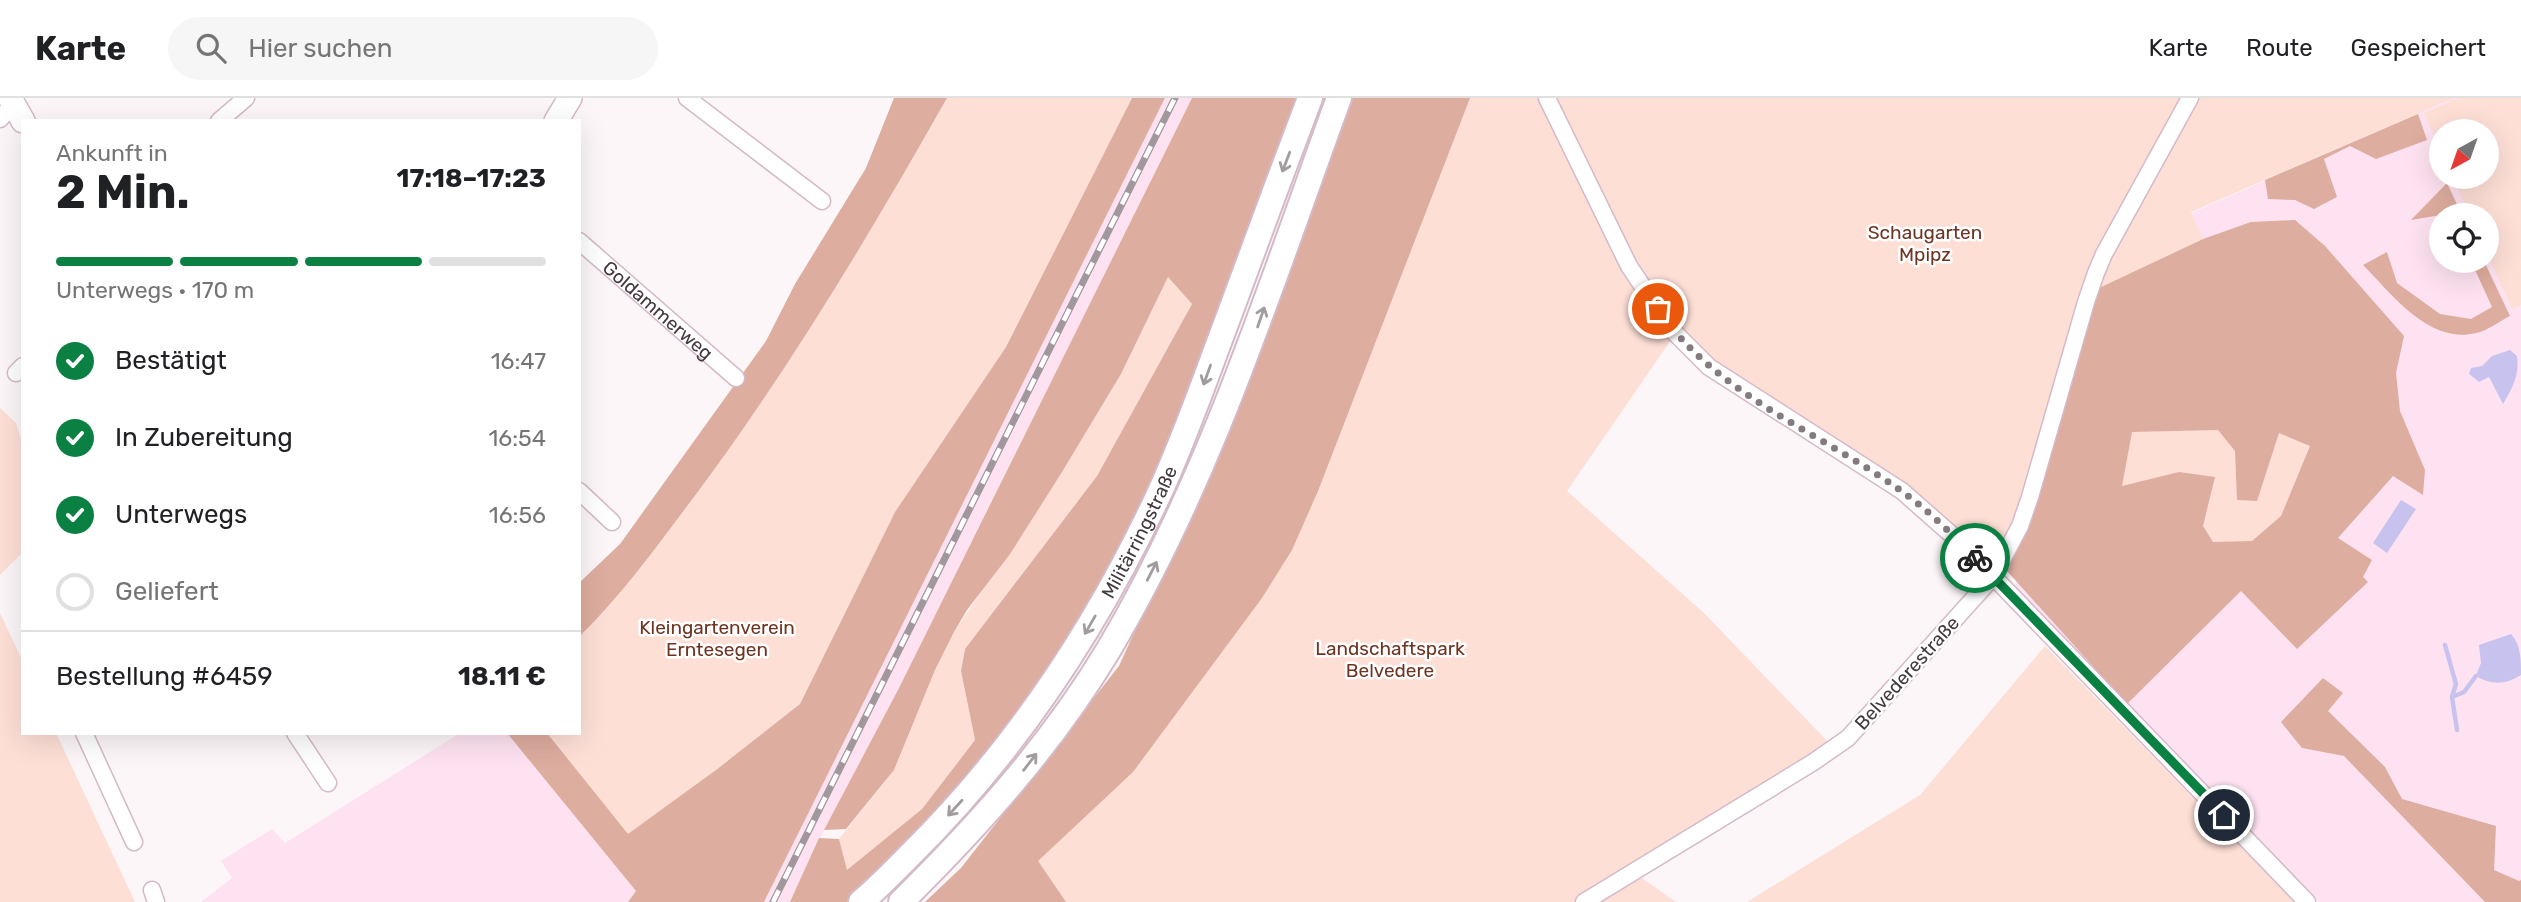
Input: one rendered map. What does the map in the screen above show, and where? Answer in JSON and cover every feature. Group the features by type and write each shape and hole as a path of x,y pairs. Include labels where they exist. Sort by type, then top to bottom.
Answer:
{"main road":[{"name":"Militärringstraße","path":"861,902 937,828 981,780 1037,707 1085,634 1124,566 1160,493 1193,413 1310,98"},
{"name":"Militärringstraße","path":"901,902 961,844 1000,800 1056,728 1108,651 1149,578 1185,506 1220,423 1254,337 1339,98"}],"street":[{"path":"221,119 246,98"},
{"path":"557,119 570,98"},
{"path":"687,98 822,201"},
{"path":"1547,98 1629,266 1672,330 1709,367 1902,491 1961,543 2000,587 2308,902"},
{"name":"Belvederestraße","path":"1584,902 1812,763 1847,738 1993,577 2020,526 2030,497 2086,302 2104,254 2190,98"},
{"name":"Goldammerweg","path":"581,243 736,378"},
{"path":"581,493 612,522"},
{"path":"85,735 134,842"},
{"path":"296,735 328,783"}],"shaded area":[{"path":"894,98 947,98 859,250 764,398 655,549 581,635 581,581 620,544 766,341 795,284 866,168"},
{"path":"1132,98 1165,98 764,902 628,902 636,891 509,735 549,735 628,834 716,770 800,704 895,512 1006,347"},
{"path":"1165,98 1192,98 790,902 764,902"},
{"path":"1192,98 1297,98 1185,404 1142,505 1095,599 994,746 874,880 849,902 790,902 819,838 839,839 847,870 922,809 975,740 961,671 965,649 1097,476 1192,304 1168,277 1121,374 1062,472 1010,554 967,610 954,632 935,670 894,770 846,829 824,830 899,688"},
{"path":"1352,98 1470,98 1318,491 1292,550 1262,598 1133,772 1038,861 1066,902 925,902 961,868 1119,666 1234,413 1318,181"},
{"path":"2454,98 2521,98 2521,902 2319,902 2014,591 2050,488 2206,246 2191,213"},
{"path":"2418,114 2427,140 2376,159 2350,146 2324,159 2337,197 2314,209 2295,200 2268,199 2265,180"},
{"path":"2441,189 2450,189 2456,203 2429,203 2429,217 2411,220"},
{"path":"2295,220 2325,246 2404,336 2396,373 2400,411 2425,470 2423,495 2393,476 2338,538 2372,560 2363,577 2368,582 2297,649 2241,591 2127,704 2007,571 2030,514 2099,288 2203,239 2251,222","holes":["2218,430 2235,451 2237,500 2257,501 2279,433 2310,446 2281,516 2252,541 2213,542 2203,526 2215,477 2179,472 2122,486 2132,432"]},
{"path":"2387,252 2397,283 2440,314 2471,319 2492,307 2476,273 2490,273 2510,316 2476,333 2459,335 2443,332 2413,314 2363,265"},
{"path":"2510,350 2517,356 2517,369 2503,404 2489,377 2479,382 2469,374 2471,368 2482,366 2492,356"},
{"path":"2401,500 2416,509 2387,553 2373,543"},
{"path":"2511,634 2519,648 2521,675 2498,683 2476,676 2481,663 2479,645"},
{"path":"2323,678 2343,693 2328,711 2385,767 2402,799 2496,826 2494,870 2521,880 2521,902 2485,902 2344,756 2302,748 2281,722"},
{"path":"457,735 509,735 636,891 628,902 201,902 232,878 221,861 272,829 285,843"}],"green space":[{"name":"Kleingartenverein Erntesegen","path":"947,98 1132,98 1006,347 895,512 800,704 628,835 549,735 581,735 581,635 655,549 731,446 797,349 889,200"},
{"name":"Landschaftspark Belvedere","path":"1352,98 2454,98 2191,212 2203,239 2099,288 2030,514 2003,547 1988,556 1897,481 1673,337 1567,491 1704,613 1831,745 1625,866 1676,902 925,902 961,868 1119,666 1234,413"},
{"path":"2459,98 2521,98 2521,305 2512,309 2496,273 2499,273 2499,203 2465,203 2458,189 2499,189 2499,119 2429,119 2429,124 2424,113"},
{"path":"1168,277 1192,304 1097,476 965,649 961,671 975,740 922,809 847,871 839,839 894,770 935,670 954,632 1062,472 1121,374"},
{"path":"0,408 16,423 21,439 21,554 0,575"},
{"path":"2218,430 2235,451 2237,500 2257,501 2279,432 2310,446 2281,516 2252,541 2213,542 2203,526 2215,477 2121,486 2132,432"},
{"path":"0,613 21,658 21,735 57,735 135,902 0,902"},
{"path":"2045,646 2295,902 1747,902 1920,795"}],"waterway":[{"path":"2445,645 2456,684 2452,697"},
{"path":"2457,730 2452,697 2464,692 2476,676"}],"railway":[{"path":"773,902 1175,98"}],"way so far":[{"path":"1658,309 1672,330 1709,367 1902,491 1975,558"}],"route":[{"path":"1975,558 2000,587 2224,815"}],"park label":[{"name":"Schaugarten Mpipz","path":"1925,243"}]}
